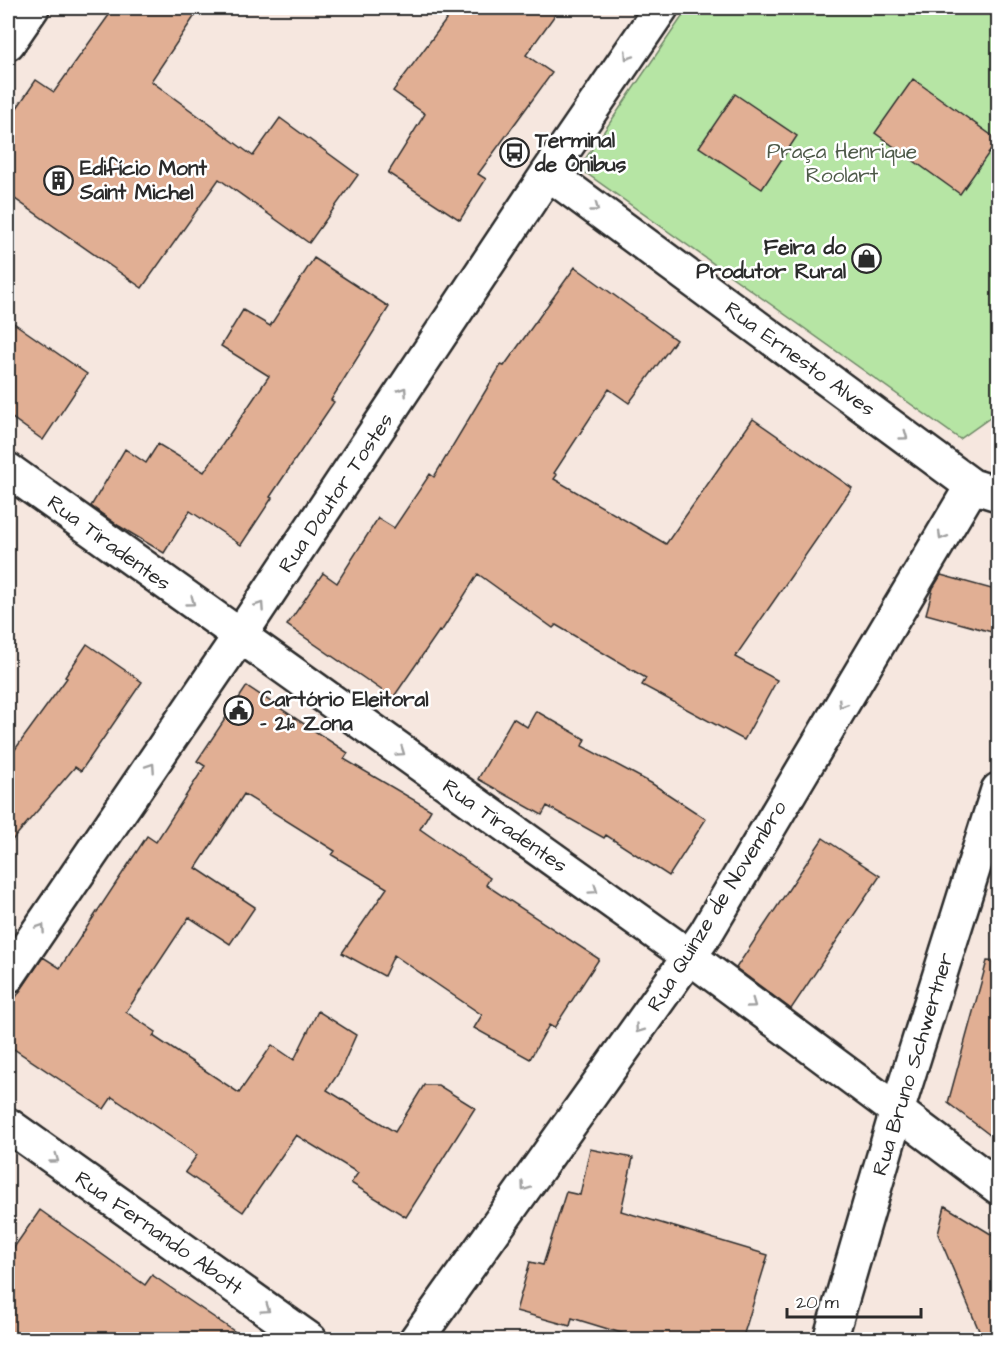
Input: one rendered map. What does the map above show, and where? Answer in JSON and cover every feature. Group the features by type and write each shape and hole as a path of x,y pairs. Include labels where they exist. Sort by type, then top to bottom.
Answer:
{"street":[{"path":"8,43 32,8"},
{"name":"Rua Doutor Tostes","path":"8,976 240,637 548,173 661,8"},
{"name":"Rua Ernesto Alves","path":"548,173 985,490"},
{"name":"Rua Tiradentes","path":"8,470 690,957 999,1187"},
{"name":"Rua Quinze de Novembro","path":"416,1340 690,957 985,490"},
{"name":"Rua Bruno Schwertner","path":"830,1340 897,1111 999,790"},
{"name":"Rua Fernando Abott","path":"8,1125 310,1340"}],"green space":[{"name":"Praça Henrique Roolart","path":"688,8 998,8 998,412 960,439 579,168"}],"building":[{"path":"114,8 200,8 151,81 253,156 280,118 358,175 309,243 219,179 142,288 8,194 8,121 36,80 54,92"},
{"path":"455,8 560,8 526,55 552,73 478,174 486,179 460,220 388,173 425,114 393,91"},
{"path":"913,79 998,140 960,194 875,133"},
{"path":"735,94 797,136 762,189 699,147"},
{"path":"314,258 389,307 331,400 334,402 270,497 272,498 241,545 190,511 164,553 91,506 125,449 146,463 158,444 204,472 269,376 221,346 243,310 270,326"},
{"path":"575,267 676,340 629,403 609,389 554,473 557,475 554,479 666,544 753,419 852,488 735,657 777,680 744,740 642,685 646,678 556,625 553,628 478,574 441,632 439,631 393,698 287,625 323,573 337,583 378,518 394,528 430,474 434,477 501,365 504,366"},
{"path":"8,319 87,374 43,440 8,415"},
{"path":"941,575 999,591 999,634 926,614 933,588"},
{"path":"87,644 142,682 81,771 75,767 8,845 8,759 67,678 65,677"},
{"path":"247,686 348,753 344,759 431,810 420,829 490,878 486,885 599,959 554,1028 549,1025 530,1059 474,1028 482,1015 394,955 384,976 342,953 387,888 332,855 335,851 244,794 196,868 255,907 230,944 189,917 126,1012 156,1032 153,1036 239,1093 272,1045 294,1060 318,1011 356,1035 340,1071 327,1090 395,1132 424,1085 438,1085 475,1108 406,1217 351,1183 358,1173 296,1135 243,1212 185,1172 197,1155 112,1097 104,1109 8,1045 8,1009 43,957 60,968 147,836 156,842 205,766 197,761"},
{"path":"536,711 585,739 582,746 651,783 706,819 669,876 606,835 604,838 547,806 542,815 478,779 513,718 527,727"},
{"path":"823,838 880,876 791,1009 736,968"},
{"path":"987,961 999,962 999,1142 948,1103"},
{"path":"590,1149 633,1158 621,1211 768,1255 742,1340 644,1340 572,1318 570,1326 516,1311 530,1262 543,1265 566,1192 580,1195"},
{"path":"945,1206 999,1239 999,1340 983,1340 938,1234"},
{"path":"40,1210 145,1285 152,1275 247,1340 8,1340 8,1256"}],"place":[{"name":"Terminal de Ônibus","path":"514,152"},
{"name":"Edifício Mont Saint Michel","path":"59,180"},
{"name":"Feira do Produtor Rural","path":"867,259"},
{"name":"Cartório Eleitoral - 21ª Zona","path":"239,711"}]}
